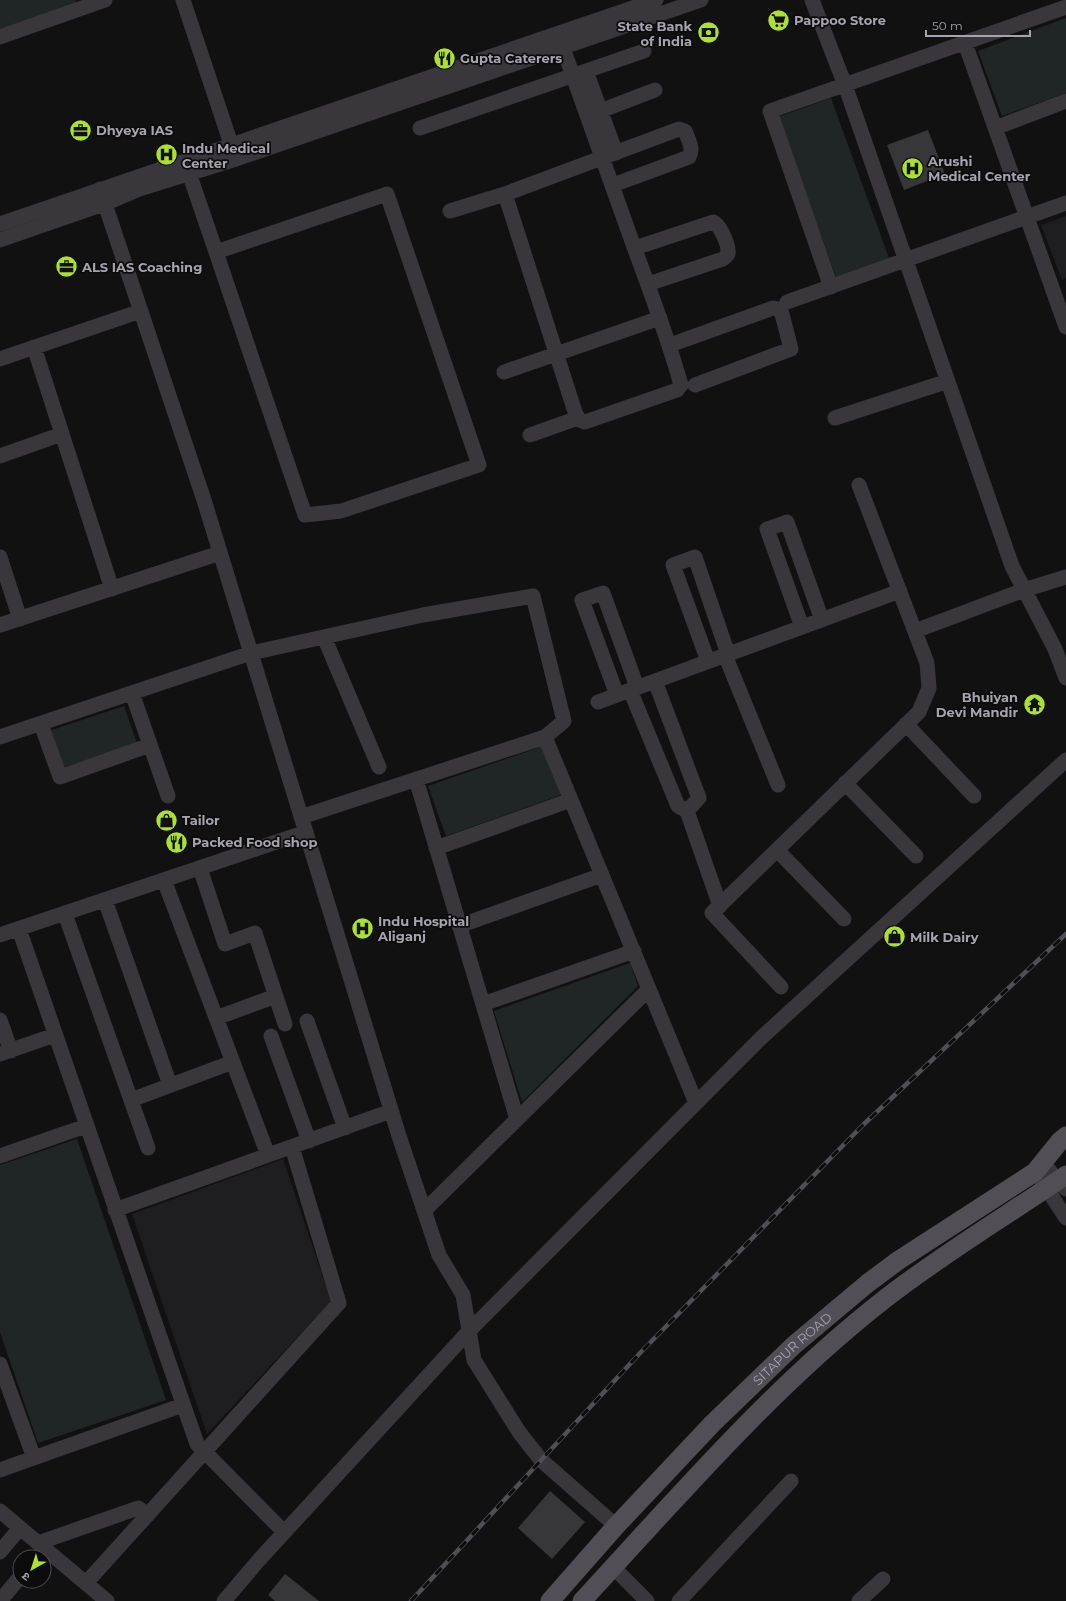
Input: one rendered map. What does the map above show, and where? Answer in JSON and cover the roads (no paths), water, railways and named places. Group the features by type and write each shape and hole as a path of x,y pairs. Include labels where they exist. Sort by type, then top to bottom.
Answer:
{"main road":[{"name":"SITAPUR ROAD","path":"550,1601 616,1526 712,1424 794,1345 868,1283 899,1260 1040,1167 1056,1146 1066,1136"},
{"path":"1040,1167 1066,1152"},
{"name":"SITAPUR ROAD","path":"582,1601 756,1412 811,1361 886,1298 956,1247 1060,1183"}],"street":[{"path":"0,36 86,3 105,0"},
{"path":"183,0 236,159"},
{"path":"0,240 104,204 139,188 236,159 560,41 654,0 658,15"},
{"path":"0,224 231,144 560,41 658,15 701,0"},
{"path":"812,0 845,85 1012,566 1055,649 1065,673"},
{"path":"831,287 770,111 1066,7"},
{"path":"505,194 578,418 585,422 592,421 677,390 681,385 670,345 613,186 610,156 600,111 560,41"},
{"path":"965,43 1066,327"},
{"path":"420,128 644,51"},
{"path":"579,73 610,156"},
{"path":"600,111 655,90"},
{"path":"995,128 1066,101"},
{"path":"450,211 505,194 610,156 679,128 685,131 692,147 692,153 686,159 613,186"},
{"path":"189,173 305,515 341,511 479,465 387,194 216,252"},
{"path":"100,189 220,553 391,1112 439,1255 463,1295 474,1360 519,1432 541,1460 616,1526"},
{"path":"787,302 1066,203"},
{"path":"635,248 713,222 718,224 729,250 728,255 723,259 648,284"},
{"path":"670,345 773,308 778,309 782,314 791,350 695,386"},
{"path":"0,359 141,311"},
{"path":"504,372 660,318"},
{"path":"34,348 112,588"},
{"path":"835,418 948,381"},
{"path":"530,435 578,418"},
{"path":"0,456 62,434"},
{"path":"781,987 712,913 918,712 929,688 927,663 859,485"},
{"path":"802,627 767,528 787,522 822,620"},
{"path":"0,626 220,553"},
{"path":"0,557 20,619"},
{"path":"708,661 673,565 695,557 727,654 778,785"},
{"path":"915,631 1024,590 1066,577"},
{"path":"598,702 900,591"},
{"path":"628,690 603,593 582,600 628,690 678,806 687,811 720,906"},
{"path":"0,738 251,653 423,615 533,596 564,721 545,737 301,817"},
{"path":"324,637 380,767"},
{"path":"655,681 699,798 687,811"},
{"path":"132,693 168,796"},
{"path":"41,724 60,777 150,745"},
{"path":"906,724 974,796"},
{"path":"545,737 696,1103"},
{"path":"224,1601 284,1532 469,1331 761,1038 1066,760"},
{"path":"416,779 517,1119"},
{"path":"845,783 916,856"},
{"path":"436,848 572,800"},
{"path":"0,935 306,832"},
{"path":"777,850 844,919"},
{"path":"200,868 225,944 255,933 285,1024"},
{"path":"459,926 602,875"},
{"path":"164,880 268,1156"},
{"path":"105,900 170,1085"},
{"path":"65,914 148,1148"},
{"path":"19,929 182,1405 197,1444 284,1532"},
{"path":"483,1004 634,951"},
{"path":"424,1211 649,988"},
{"path":"216,1018 276,996"},
{"path":"0,1020 5,1053 55,1035"},
{"path":"307,1021 345,1128"},
{"path":"270,1036 309,1141"},
{"path":"131,1100 233,1062"},
{"path":"115,1210 391,1112"},
{"path":"0,1156 86,1126"},
{"path":"86,1583 339,1303 292,1147"},
{"path":"1040,1167 1060,1183 1066,1218"},
{"path":"0,1364 4,1385 34,1458"},
{"path":"0,1470 182,1405"},
{"path":"679,1601 791,1481"},
{"path":"0,1511 20,1528 39,1549 138,1508 148,1515"},
{"path":"0,1552 20,1528"},
{"path":"52,1558 86,1583 107,1601"},
{"path":"613,1567 647,1601"},
{"path":"859,1601 883,1579"},
{"path":"0,1601 12,1587"}],"railway":[{"path":"411,1601 641,1352 863,1125 1066,934"}],"place":[{"name":"Pappoo Store","path":"778,20"},
{"name":"State Bank of India","path":"708,33"},
{"name":"Gupta Caterers","path":"444,58"},
{"name":"Dhyeya IAS","path":"81,130"},
{"name":"Indu Medical Center","path":"167,155"},
{"name":"Arushi Medical Center","path":"913,168"},
{"name":"ALS IAS Coaching","path":"67,267"},
{"name":"Bhuiyan Devi Mandir","path":"1034,704"},
{"name":"Tailor","path":"166,820"},
{"name":"Packed Food shop","path":"177,842"},
{"name":"Indu Hospital Aliganj","path":"363,928"},
{"name":"Milk Dairy","path":"895,937"}]}
